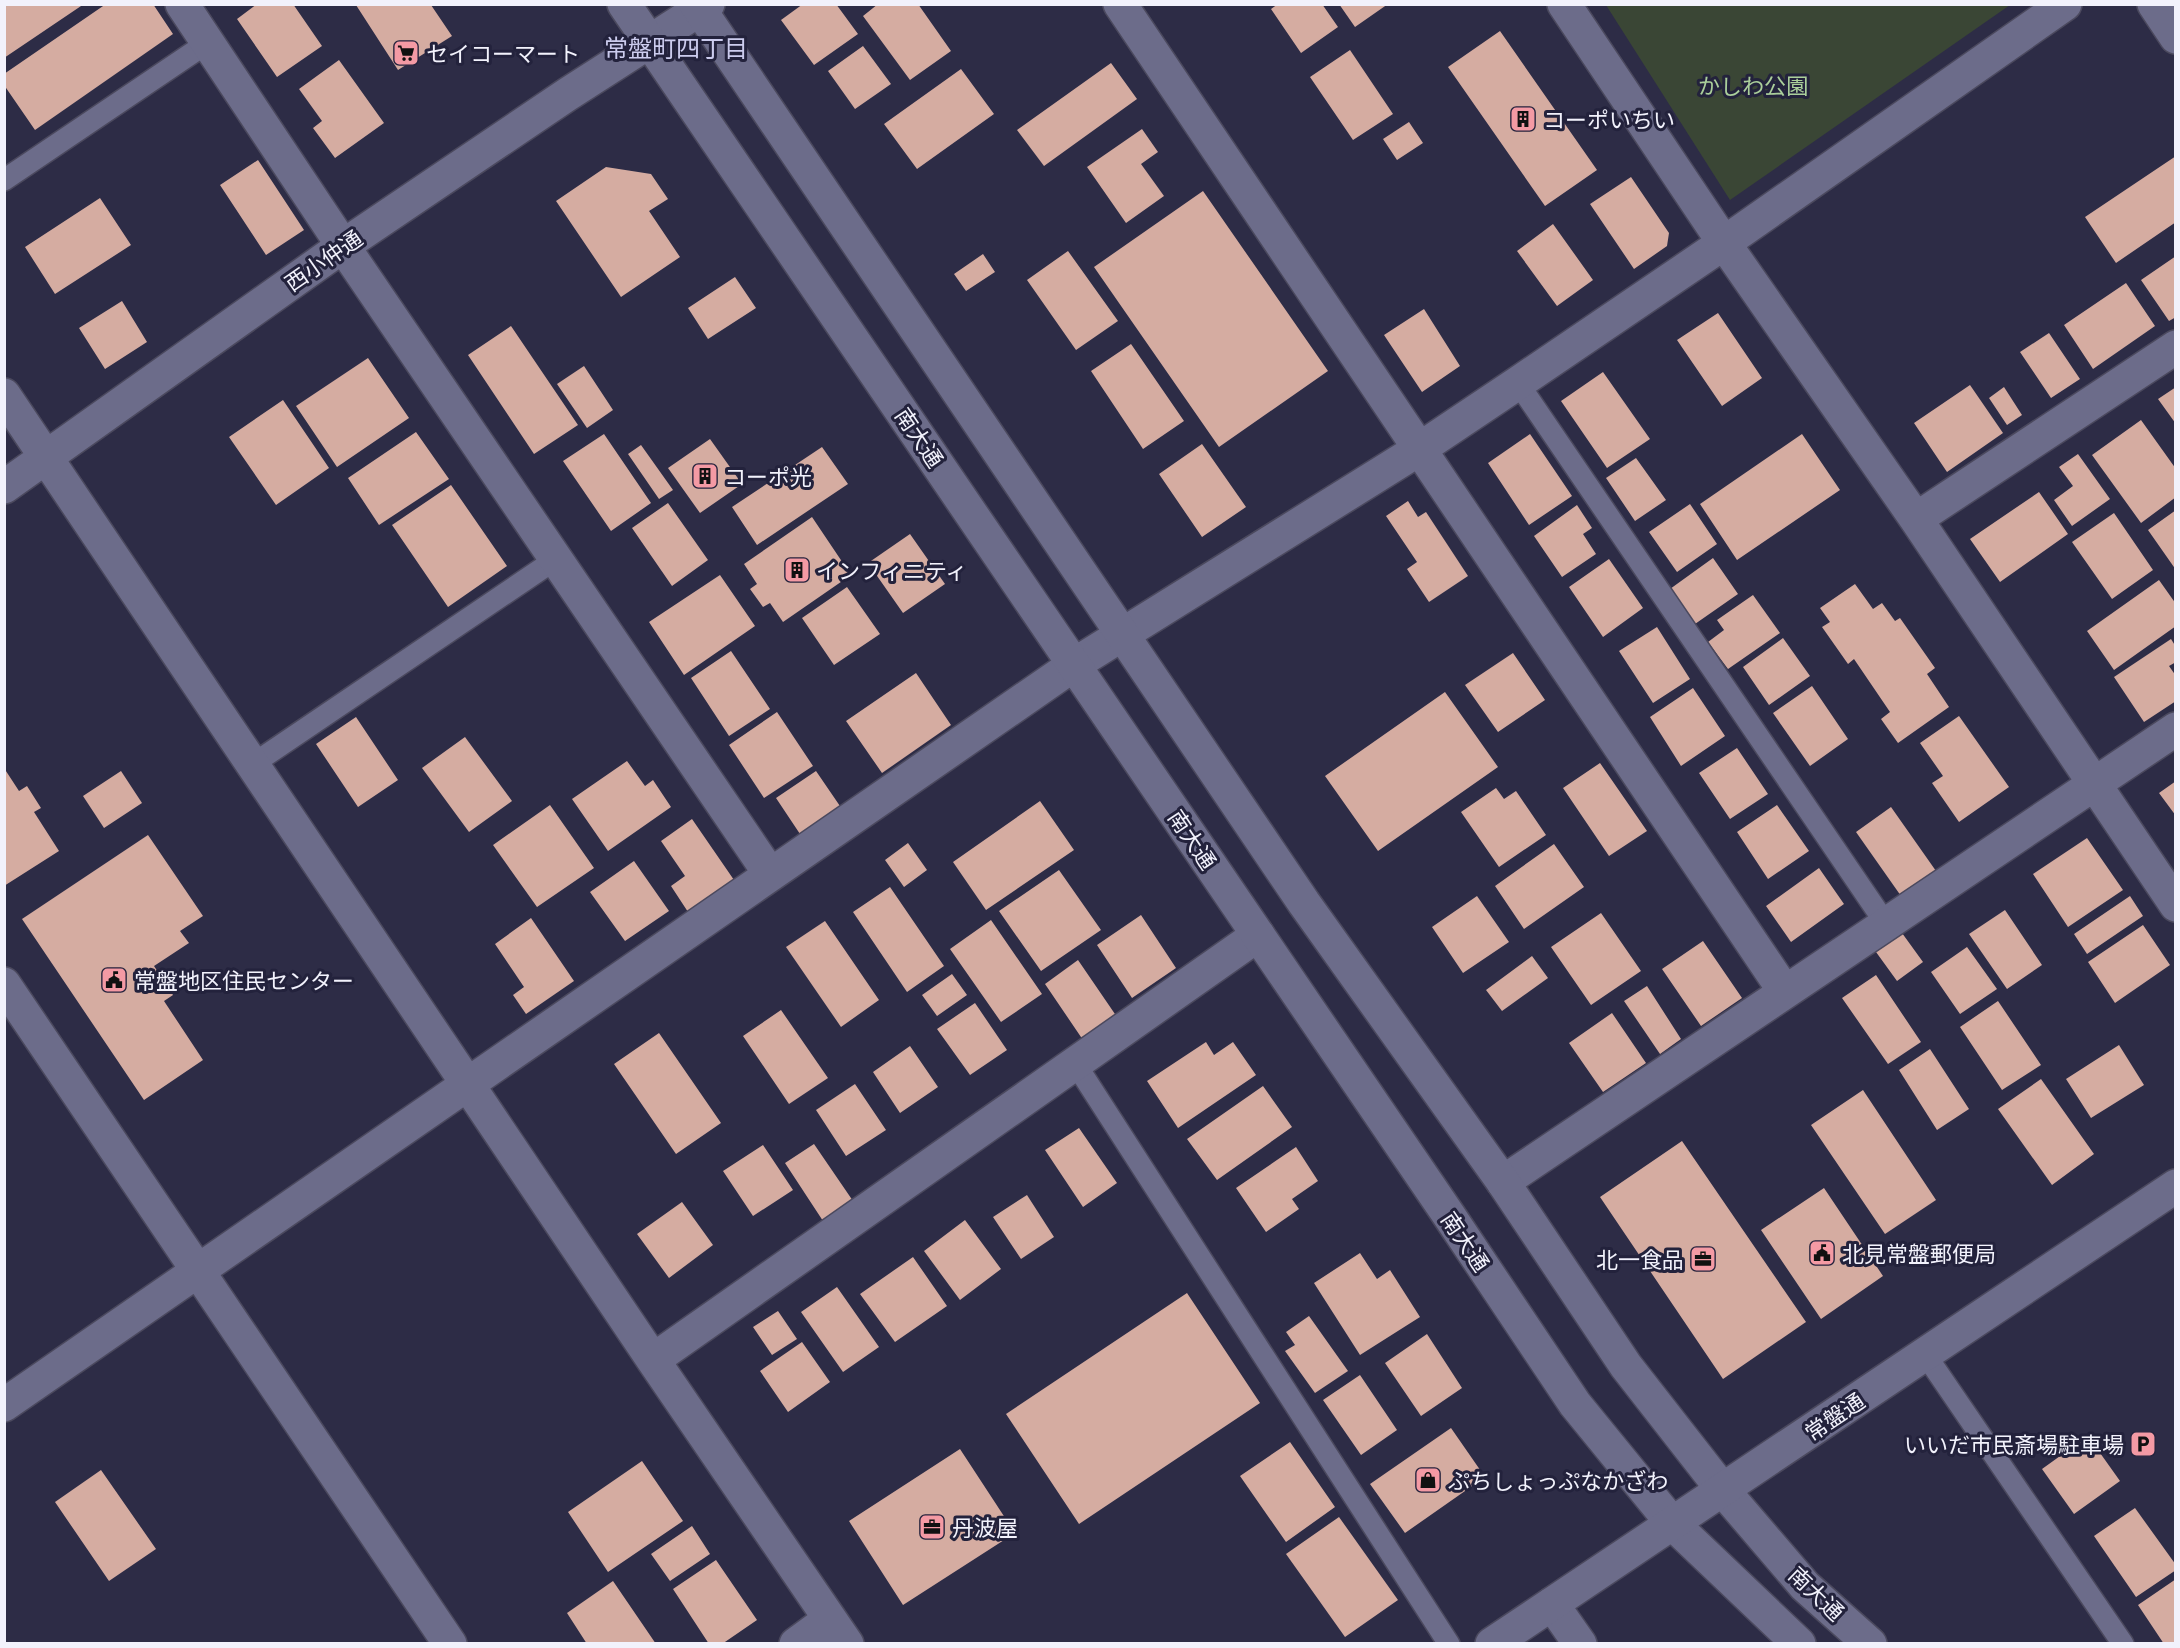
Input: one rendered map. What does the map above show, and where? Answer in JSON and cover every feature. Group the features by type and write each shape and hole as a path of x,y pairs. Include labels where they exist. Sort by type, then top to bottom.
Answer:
{"street":[{"path":"182,4 342,246 770,874"},
{"name":"南大通","path":"624,4 1450,1216 1575,1404 1672,1523 1798,1644"},
{"path":"1120,4 1418,450 1785,992"},
{"path":"1564,4 1724,243 1916,519 2175,905"},
{"path":"4,1405 1075,664 1121,633 1418,450 1724,243 2065,4"},
{"path":"2154,4 2175,37"},
{"name":"南大通","path":"702,6 1304,903 1503,1182 1626,1366 1722,1490 1805,1586 1870,1644"},
{"name":"西小仲通","path":"4,487 342,246 702,6"},
{"path":"1916,519 2175,347"},
{"path":"4,395 653,1360 839,1631 796,1644"},
{"path":"1503,1182 2175,729"},
{"path":"653,1360 1258,935"},
{"path":"4,984 450,1644"},
{"name":"常盤通","path":"1492,1644 2175,1186"},
{"path":"1552,1604 1580,1644"}],"lane":[{"path":"4,180 207,43"},
{"path":"1518,383 1886,924"},
{"path":"253,764 556,559"},
{"path":"1075,1063 1449,1644"},
{"path":"1925,1354 2123,1644"}],"green space":[{"name":"かしわ公園","path":"1606,5 2010,5 1730,200"}],"building":[{"path":"4,4 84,4 4,58"},
{"path":"106,4 141,4 142,6 153,4 173,34 35,130 4,85 4,74"},
{"path":"257,4 293,4 322,46 277,77 237,19"},
{"path":"803,4 836,4 858,34 814,65 781,20"},
{"path":"878,4 918,4 951,51 910,80 863,16"},
{"path":"1278,4 1322,4 1338,27 1301,53 1271,9"},
{"path":"1339,4 1388,4 1355,27"},
{"name":"セイコーマート","path":"356,5 431,5 452,36 398,70"},
{"name":"コーポいちい","path":"1500,31 1597,170 1545,206 1448,67"},
{"path":"863,46 891,84 855,109 828,71"},
{"path":"1350,50 1393,114 1353,140 1310,77"},
{"path":"339,60 384,123 335,158 313,128 322,121 299,89"},
{"path":"1111,63 1137,99 1044,166 1017,130"},
{"path":"961,69 994,114 917,169 884,124"},
{"path":"1409,122 1423,143 1397,160 1383,139"},
{"path":"1142,129 1158,152 1141,164 1164,196 1126,223 1087,167"},
{"path":"2176,156 2176,222 2116,263 2085,217"},
{"path":"258,160 304,230 266,255 220,185"},
{"path":"606,167 651,174 668,199 649,211 680,257 621,297 556,201"},
{"path":"1631,177 1669,233 1667,246 1634,269 1590,204"},
{"path":"1203,191 1328,371 1219,447 1094,267"},
{"path":"100,198 131,245 55,294 25,247"},
{"path":"1553,224 1593,280 1557,306 1517,251"},
{"path":"1068,251 1118,321 1076,350 1027,280"},
{"path":"983,254 995,272 966,291 954,274"},
{"path":"2176,256 2176,317 2169,321 2141,280"},
{"path":"735,277 756,308 708,339 688,308"},
{"path":"2126,283 2155,326 2093,369 2064,325"},
{"path":"122,301 147,342 105,369 79,328"},
{"path":"1424,309 1460,366 1422,392 1384,335"},
{"path":"1718,313 1762,378 1722,406 1677,340"},
{"path":"511,326 578,425 534,454 468,355"},
{"path":"2049,333 2080,379 2051,398 2020,352"},
{"path":"1131,344 1184,421 1143,449 1091,371"},
{"path":"368,358 409,418 337,467 296,406"},
{"path":"584,366 613,410 587,428 557,384"},
{"path":"1603,372 1650,439 1607,468 1561,401"},
{"path":"1970,385 2003,433 1947,472 1914,423"},
{"path":"2004,387 2022,415 2007,425 1989,398"},
{"path":"2176,387 2176,424 2158,399"},
{"path":"283,400 329,468 276,505 229,437"},
{"path":"2141,420 2176,469 2176,497 2141,523 2092,455"},
{"path":"416,432 449,479 379,525 348,478"},
{"path":"604,434 651,503 611,531 563,461"},
{"path":"1530,434 1572,496 1529,525 1488,463"},
{"path":"1802,434 1840,490 1737,560 1700,504"},
{"name":"コーポ光","path":"710,439 742,484 700,513 668,468"},
{"path":"1202,444 1246,507 1202,537 1159,474"},
{"path":"641,445 673,490 659,499 628,454"},
{"path":"822,447 848,484 757,545 732,507"},
{"path":"2078,454 2110,499 2072,526 2054,500 2073,486 2059,467"},
{"path":"1636,458 1666,500 1635,521 1606,478"},
{"path":"451,485 507,566 448,607 392,525"},
{"path":"2039,492 2068,534 2000,582 1970,539"},
{"path":"1408,501 1418,517 1426,512 1468,576 1429,602 1407,569 1417,562 1386,516"},
{"path":"668,503 708,560 672,586 632,528"},
{"path":"1690,504 1717,544 1677,572 1649,532"},
{"path":"1577,505 1592,528 1583,534 1596,554 1562,577 1534,536"},
{"path":"2176,510 2176,570 2148,530"},
{"path":"2114,513 2153,570 2112,599 2072,542"},
{"name":"インフィニティ","path":"812,517 851,575 783,622 770,603 763,607 750,589 757,584 744,564"},
{"path":"910,534 945,584 903,613 868,563"},
{"path":"1713,558 1738,594 1695,624 1670,589"},
{"path":"1609,559 1643,608 1603,637 1569,587"},
{"path":"720,575 755,626 684,675 649,622"},
{"path":"2159,580 2176,604 2176,626 2114,670 2087,631"},
{"path":"1855,584 1873,609 1882,603 1895,621 1900,618 1935,668 1927,674 1949,707 1898,743 1881,719 1890,712 1854,659 1848,664 1822,627 1830,622 1820,608"},
{"path":"847,587 880,634 834,665 802,618"},
{"path":"1753,595 1780,633 1728,669 1708,642 1724,630 1717,620"},
{"path":"1657,627 1690,679 1653,703 1619,651"},
{"path":"1783,638 1810,676 1769,705 1743,667"},
{"path":"2171,639 2176,647 2176,662 2169,666 2176,676 2176,701 2144,722 2114,677"},
{"path":"731,651 770,709 729,736 691,678"},
{"path":"1513,653 1545,700 1498,732 1465,685"},
{"path":"916,673 951,725 882,773 846,721"},
{"path":"1812,686 1848,739 1810,766 1773,713"},
{"path":"1693,688 1725,736 1681,766 1650,717"},
{"path":"1445,692 1498,767 1378,851 1325,776"},
{"path":"777,712 813,766 764,798 729,745"},
{"path":"1959,716 2009,787 1959,822 1932,783 1943,776 1920,743"},
{"path":"356,717 398,780 358,807 316,744"},
{"path":"465,737 512,801 469,832 422,768"},
{"path":"1737,748 1768,794 1730,819 1699,773"},
{"path":"627,761 645,786 653,780 671,807 608,851 572,799"},
{"path":"1600,763 1647,831 1609,856 1563,788"},
{"path":"4,768 19,791 27,786 41,808 34,812 59,851 4,886"},
{"path":"121,771 142,803 104,828 83,796"},
{"path":"816,771 842,809 802,837 776,798"},
{"path":"2176,781 2176,816 2159,793"},
{"path":"1496,788 1504,799 1516,791 1546,835 1499,867 1461,812"},
{"path":"1040,801 1074,850 986,910 953,862"},
{"path":"550,805 594,868 537,907 493,845"},
{"path":"1777,805 1809,851 1768,879 1737,832"},
{"path":"1891,807 1936,871 1901,896 1856,832"},
{"path":"692,819 734,880 688,912 671,886 685,876 661,841"},
{"name":"常盤地区住民センター","path":"148,835 203,916 180,931 189,943 154,966 173,995 164,1001 203,1060 144,1100 22,919"},
{"path":"2087,838 2123,890 2068,927 2033,874"},
{"path":"908,843 927,870 904,887 885,860"},
{"path":"1554,844 1584,887 1524,929 1495,886"},
{"path":"634,861 669,911 625,941 590,892"},
{"path":"1819,868 1844,904 1791,942 1766,906"},
{"path":"1059,870 1101,930 1041,971 999,911"},
{"path":"890,887 944,966 907,992 853,912"},
{"path":"1477,896 1509,942 1463,973 1432,927"},
{"path":"2130,896 2143,916 2087,954 2074,934"},
{"path":"2005,910 2042,965 2007,989 1969,934"},
{"path":"1601,913 1641,971 1591,1005 1551,947"},
{"path":"1141,915 1176,968 1132,998 1097,945"},
{"path":"531,918 574,981 526,1014 513,995 524,987 495,944"},
{"path":"991,920 1042,994 1001,1022 950,949"},
{"path":"825,921 879,1000 841,1027 786,947"},
{"path":"2143,925 2170,965 2115,1003 2088,962"},
{"path":"1902,933 1923,962 1897,981 1876,952"},
{"path":"1703,941 1742,998 1701,1026 1662,969"},
{"path":"1967,947 1997,989 1960,1014 1931,972"},
{"path":"1532,956 1548,978 1502,1011 1486,990"},
{"path":"1078,960 1117,1017 1083,1040 1045,984"},
{"path":"952,974 967,995 937,1016 922,995"},
{"path":"1876,975 1921,1042 1888,1064 1842,998"},
{"path":"1647,986 1681,1039 1660,1054 1624,1001"},
{"path":"1998,1001 2041,1065 2002,1090 1960,1027"},
{"path":"975,1003 1007,1050 970,1075 937,1029"},
{"path":"781,1010 828,1078 789,1104 743,1036"},
{"path":"1612,1013 1646,1063 1603,1092 1569,1043"},
{"path":"659,1033 721,1123 676,1154 614,1064"},
{"path":"1206,1042 1214,1055 1233,1042 1256,1075 1178,1128 1147,1081"},
{"path":"2119,1045 2144,1085 2091,1118 2066,1079"},
{"path":"910,1046 938,1087 900,1113 873,1072"},
{"path":"1930,1049 1969,1109 1937,1130 1899,1070"},
{"path":"2041,1079 2094,1154 2052,1185 1998,1109"},
{"path":"855,1084 886,1130 846,1156 816,1110"},
{"path":"1263,1086 1292,1127 1217,1180 1187,1139"},
{"path":"1863,1090 1936,1200 1885,1234 1811,1125"},
{"path":"1079,1128 1117,1183 1083,1207 1045,1150"},
{"name":"北一食品","path":"1682,1141 1806,1322 1723,1379 1600,1197"},
{"path":"814,1144 853,1201 823,1221 785,1163"},
{"path":"763,1145 793,1190 753,1216 723,1171"},
{"path":"1296,1147 1318,1181 1292,1199 1299,1209 1266,1232 1236,1188"},
{"name":"北見常盤郵便局","path":"1824,1188 1883,1276 1821,1319 1761,1230"},
{"path":"1027,1195 1054,1237 1021,1259 993,1217"},
{"path":"682,1202 713,1245 669,1278 637,1234"},
{"path":"965,1220 1001,1269 960,1300 924,1251"},
{"path":"1360,1253 1377,1279 1390,1270 1420,1317 1360,1355 1314,1283"},
{"path":"913,1257 947,1306 895,1342 860,1294"},
{"path":"837,1287 879,1347 843,1372 801,1312"},
{"path":"1187,1293 1260,1403 1079,1524 1006,1414"},
{"path":"778,1311 797,1339 772,1355 753,1327"},
{"path":"1309,1316 1348,1371 1315,1393 1285,1351 1295,1345 1286,1332"},
{"path":"1427,1334 1462,1388 1421,1416 1385,1363"},
{"path":"802,1342 830,1382 788,1412 760,1371"},
{"path":"1360,1375 1397,1430 1361,1455 1323,1400"},
{"name":"ぷちしょっぷなかざわ","path":"1451,1428 1485,1477 1405,1533 1370,1484"},
{"path":"2088,1436 2120,1481 2074,1514 2042,1469"},
{"path":"1290,1442 1335,1507 1286,1542 1240,1476"},
{"name":"丹波屋","path":"960,1449 1015,1533 903,1605 849,1521"},
{"path":"642,1461 683,1521 608,1572 568,1512"},
{"path":"101,1470 156,1549 109,1581 55,1502"},
{"path":"2135,1508 2176,1565 2176,1570 2136,1597 2094,1536"},
{"path":"1339,1517 1398,1600 1345,1637 1286,1554"},
{"path":"692,1526 710,1554 670,1581 651,1554"},
{"path":"716,1560 757,1620 722,1644 709,1644 673,1589"},
{"path":"2176,1579 2176,1644 2164,1644 2138,1605"},
{"path":"613,1581 656,1644 587,1644 567,1613"}],"place":[{"name":"セイコーマート","path":"406,53"},
{"name":"コーポいちい","path":"1523,119"},
{"name":"コーポ光","path":"705,476"},
{"name":"インフィニティ","path":"797,570"},
{"name":"常盤地区住民センター","path":"114,980"},
{"name":"北見常盤郵便局","path":"1822,1253"},
{"name":"北一食品","path":"1703,1259"},
{"name":"いいだ市民斎場駐車場","path":"2143,1444"},
{"name":"ぷちしょっぷなかざわ","path":"1428,1480"},
{"name":"丹波屋","path":"932,1527"}],"district":[{"name":"常盤町四丁目","path":"676,47"}]}
